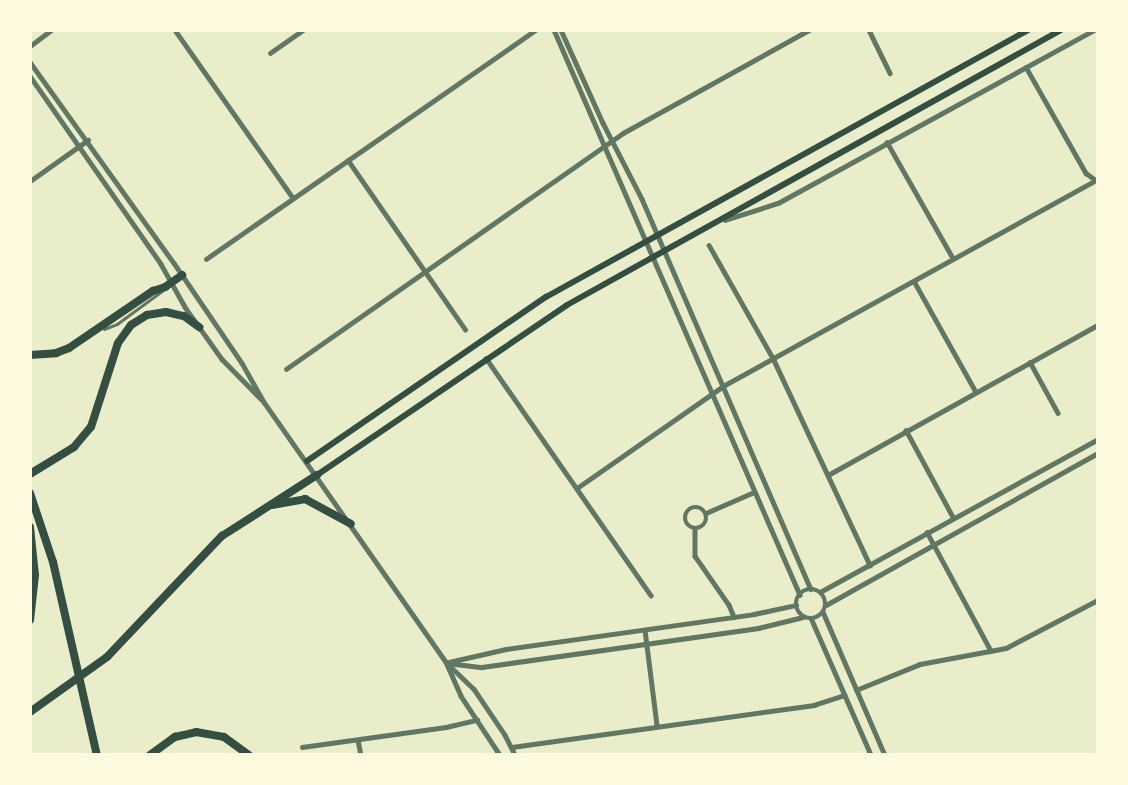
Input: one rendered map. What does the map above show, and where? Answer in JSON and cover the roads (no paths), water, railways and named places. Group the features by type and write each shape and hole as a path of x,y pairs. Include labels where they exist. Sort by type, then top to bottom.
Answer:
{"highway":[{"path":"30,355 56,353 101,328 153,290 168,285 181,275"},
{"path":"30,474 74,447 91,427 118,343 131,325 147,315 166,312 184,316 199,327"},
{"path":"30,712 107,657 222,536 317,475"},
{"path":"30,493 54,562 97,755"},
{"path":"262,508 305,499 351,524"},
{"path":"30,527 35,575 30,620"},
{"path":"150,755 174,737 196,732 223,737 249,755"}],"main road":[{"path":"307,461 546,297 1028,30"},
{"path":"317,475 549,316 1061,30"}],"street":[{"path":"30,46 51,30"},
{"path":"175,30 293,198"},
{"path":"270,53 303,30"},
{"path":"206,259 535,30"},
{"path":"554,30 800,595"},
{"path":"561,30 664,250 811,589 820,593 826,606"},
{"path":"286,369 612,141 809,30"},
{"path":"869,30 890,73"},
{"path":"714,223 778,202 1094,30"},
{"path":"30,62 88,140 242,363 264,402 446,662 474,689 515,755"},
{"path":"577,488 723,386 1098,181 1086,173 1026,67"},
{"path":"30,76 79,146 168,285 230,370 264,402"},
{"path":"30,181 88,140"},
{"path":"887,142 953,258"},
{"path":"348,160 466,329"},
{"path":"709,246 773,358 870,565"},
{"path":"914,281 976,392"},
{"path":"828,475 1098,325"},
{"path":"486,358 651,595"},
{"path":"1030,362 1058,413"},
{"path":"906,430 953,517"},
{"path":"820,593 1098,439"},
{"path":"446,662 482,667 758,628 803,617 811,618 823,612 826,606 933,544 1098,453"},
{"path":"706,513 754,492"},
{"path":"695,528 687,523 688,511 699,507 706,513"},
{"path":"695,528 705,523 706,513"},
{"path":"695,528 695,556 729,605 734,617"},
{"path":"927,532 991,652"},
{"path":"796,605 800,595 811,589"},
{"path":"856,690 920,664 991,652 1024,640 1098,600"},
{"path":"446,662 506,649 734,617 796,605"},
{"path":"796,605 803,617"},
{"path":"823,612 885,755"},
{"path":"811,618 871,755"},
{"path":"645,630 657,725"},
{"path":"446,662 457,688 500,755"},
{"path":"512,747 814,705 844,695"},
{"path":"302,747 477,719"},
{"path":"358,740 361,755"}]}
